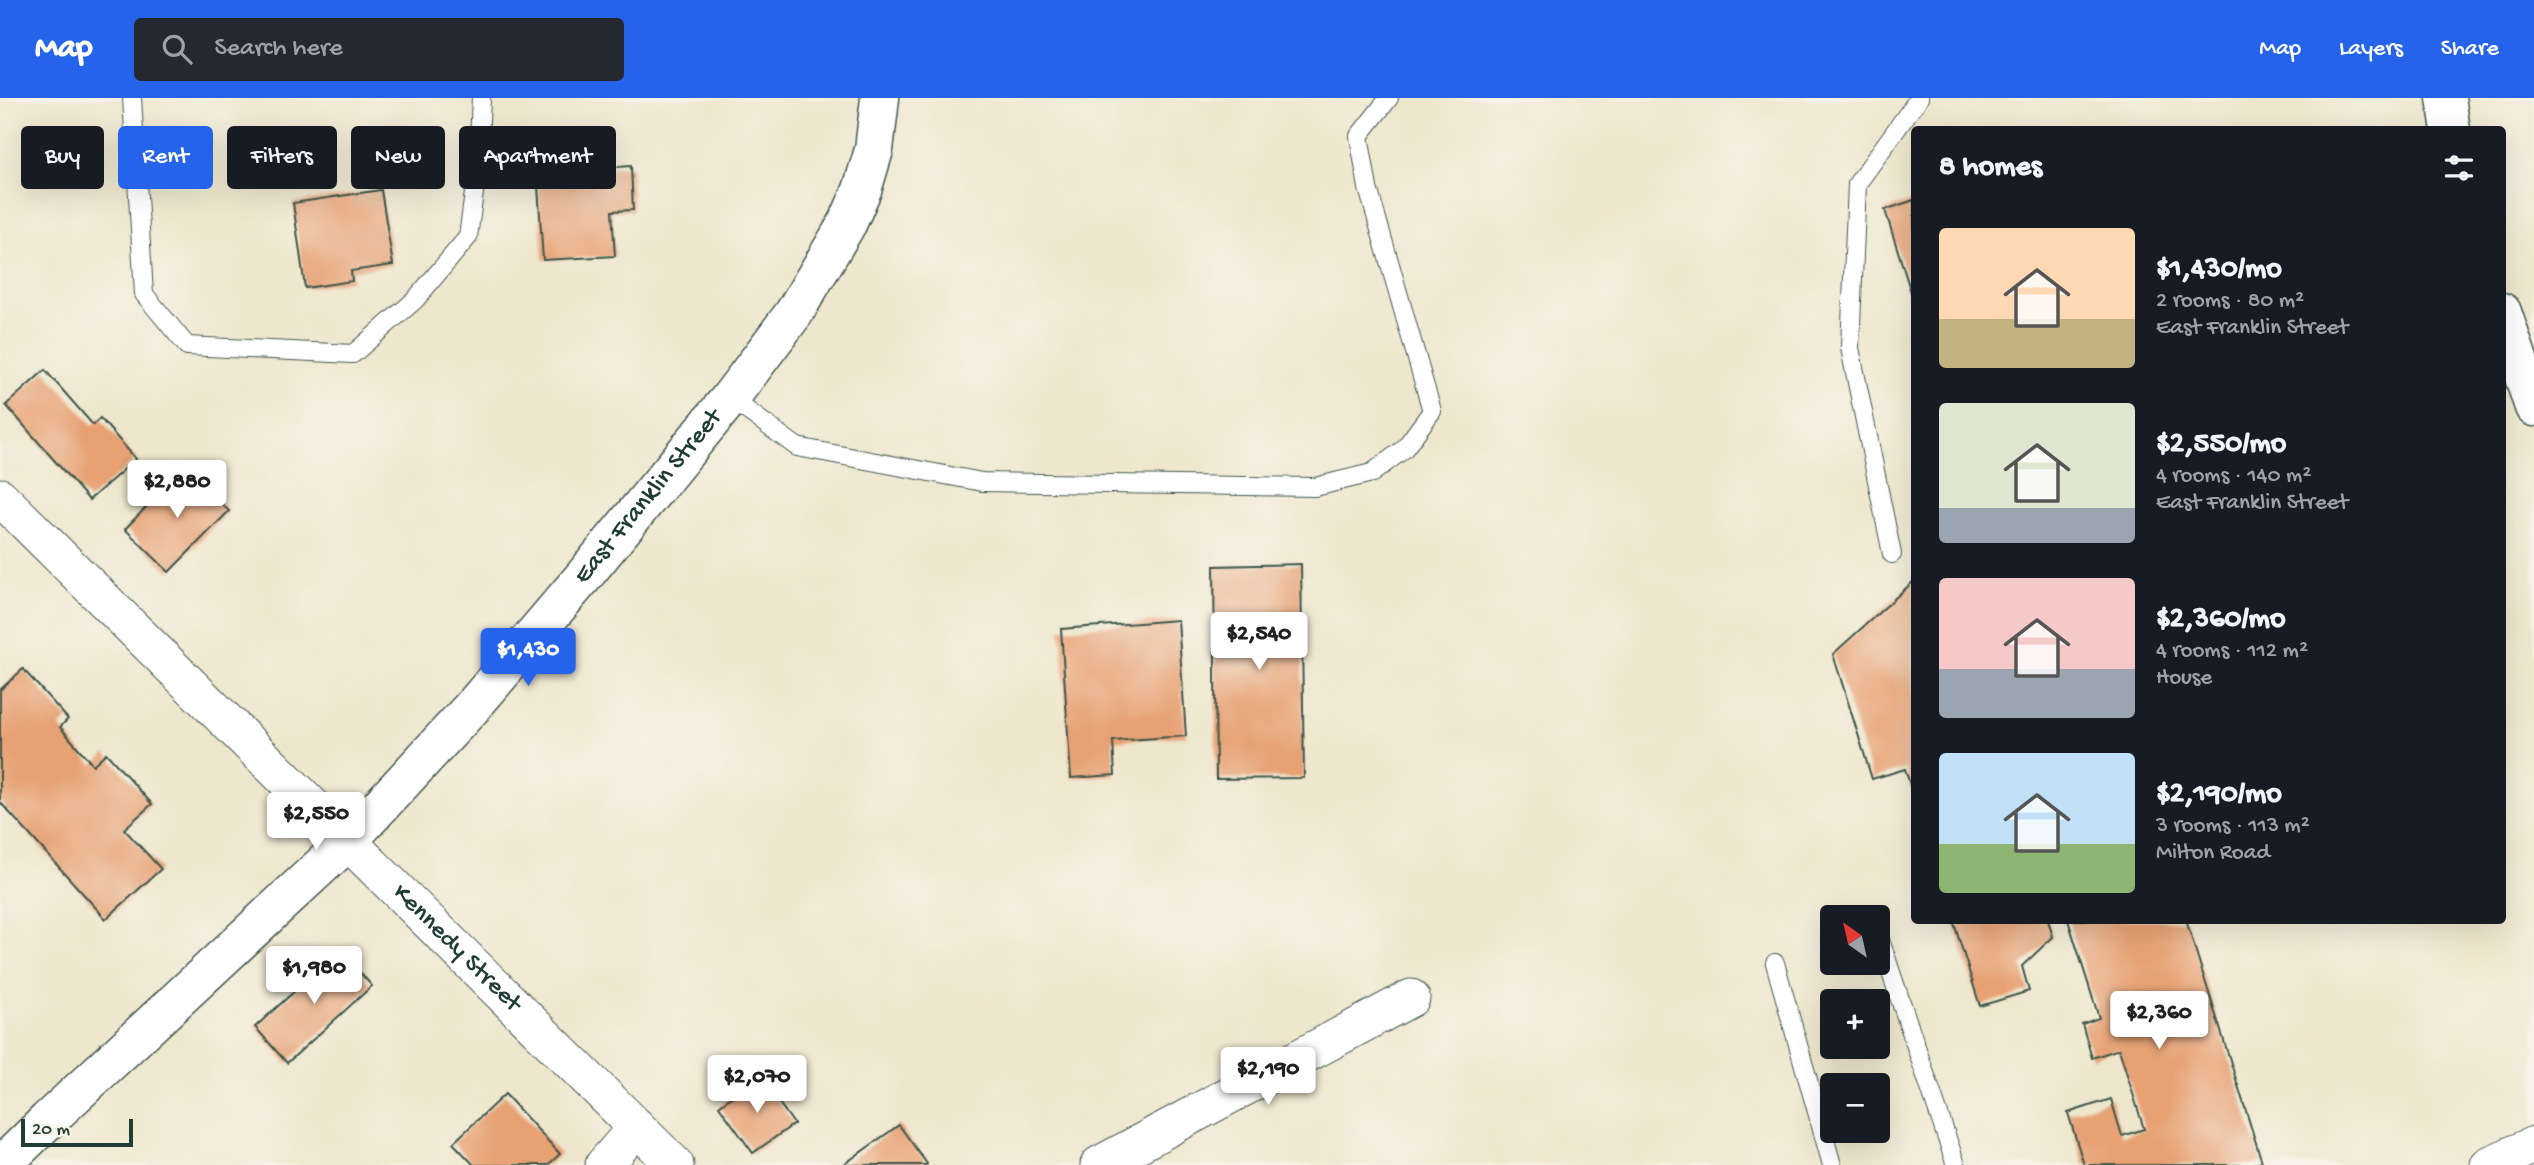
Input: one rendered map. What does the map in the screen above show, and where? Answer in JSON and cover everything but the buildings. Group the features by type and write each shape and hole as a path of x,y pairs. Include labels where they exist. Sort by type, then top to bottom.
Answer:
{"street":[{"name":"East Franklin Street","path":"2,1165 347,842 474,705 584,576 730,398 794,313 848,222 862,190 874,150 880,98"},
{"path":"2446,98 2450,126"},
{"path":"2506,324 2534,407"},
{"name":"Kennedy Street","path":"0,497 675,1165"},
{"path":"1099,1165 1411,998"},
{"path":"604,1165 636,1126"},
{"path":"2489,1165 2534,1145"}],"lane":[{"path":"132,98 144,294 187,346 353,354 415,300 468,237 478,163 481,98"},
{"path":"730,398 797,447 982,482 1315,487 1372,473 1404,449 1432,411 1368,188 1359,136 1389,98"},
{"path":"1892,554 1850,348 1857,184 1919,98"},
{"path":"1775,964 1832,1165"},
{"path":"1890,970 1956,1165"}]}
